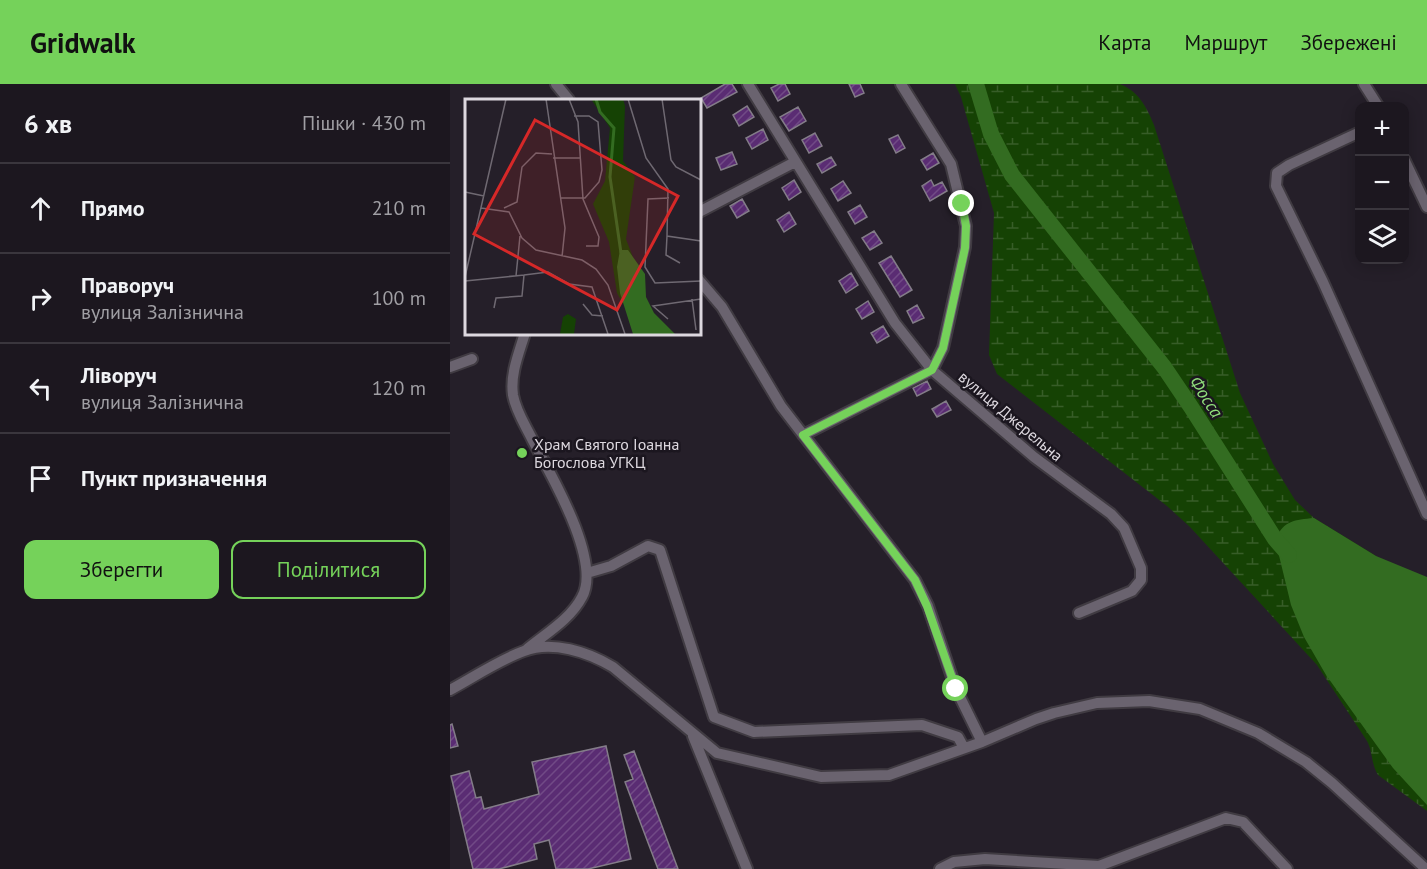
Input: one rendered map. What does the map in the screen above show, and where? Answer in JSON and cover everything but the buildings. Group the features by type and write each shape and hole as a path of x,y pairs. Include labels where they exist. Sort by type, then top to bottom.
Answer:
{"street":[{"path":"556,84 568,99"},
{"name":"вулиця Джерельна","path":"748,84 901,331 932,370 1034,457 1111,514 1124,528 1141,568 1141,580 1132,591 1079,613"},
{"path":"803,435 932,370 943,348 965,248 965,216 951,164 901,84"},
{"path":"1364,84 1375,102"},
{"path":"1355,134 1289,165 1277,173 1276,186 1323,282 1427,514"},
{"path":"700,211 795,162"},
{"path":"1409,169 1427,207"},
{"path":"700,281 722,307 773,394 915,580 927,606 956,689 982,742"},
{"path":"450,690 526,650 563,621 576,607 587,586 587,573 578,535 514,401 514,373 525,334"},
{"path":"450,368 472,359"},
{"path":"587,573 611,566 648,546 660,550 714,717 754,732 922,725 958,737 964,748"},
{"path":"526,650 541,648 570,650 599,659 634,683 717,753 821,777 889,775 982,742 1054,713 1097,703 1149,701 1200,709 1241,725 1299,757 1332,783 1426,869"},
{"path":"692,732 747,869"},
{"path":"940,869 954,862 985,860 1100,867 1226,818 1243,822 1287,869"}],"green space":[{"path":"955,84 1120,84 1137,95 1145,106 1154,125 1240,393 1273,464 1295,500 1314,518 1376,556 1427,791 1427,811 1378,775 1367,741 1317,665 1190,527 1167,506 997,374 989,355 994,213 961,97"}],"shaded area":[{"path":"1314,518 1376,556 1427,577 1427,805 1393,768 1326,675 1304,637 1291,605 1275,539 1282,528 1291,522"}],"waterway":[{"name":"Фосса","path":"976,84 991,134 1012,175 1164,367 1275,539 1289,555"}],"place":[{"name":"Храм Святого Іоанна Богослова УГКЦ","path":"522,453"}],"route":[{"path":"956,689 922,592 915,580 803,435 932,370 943,348 965,248 966,226 962,204"}]}
